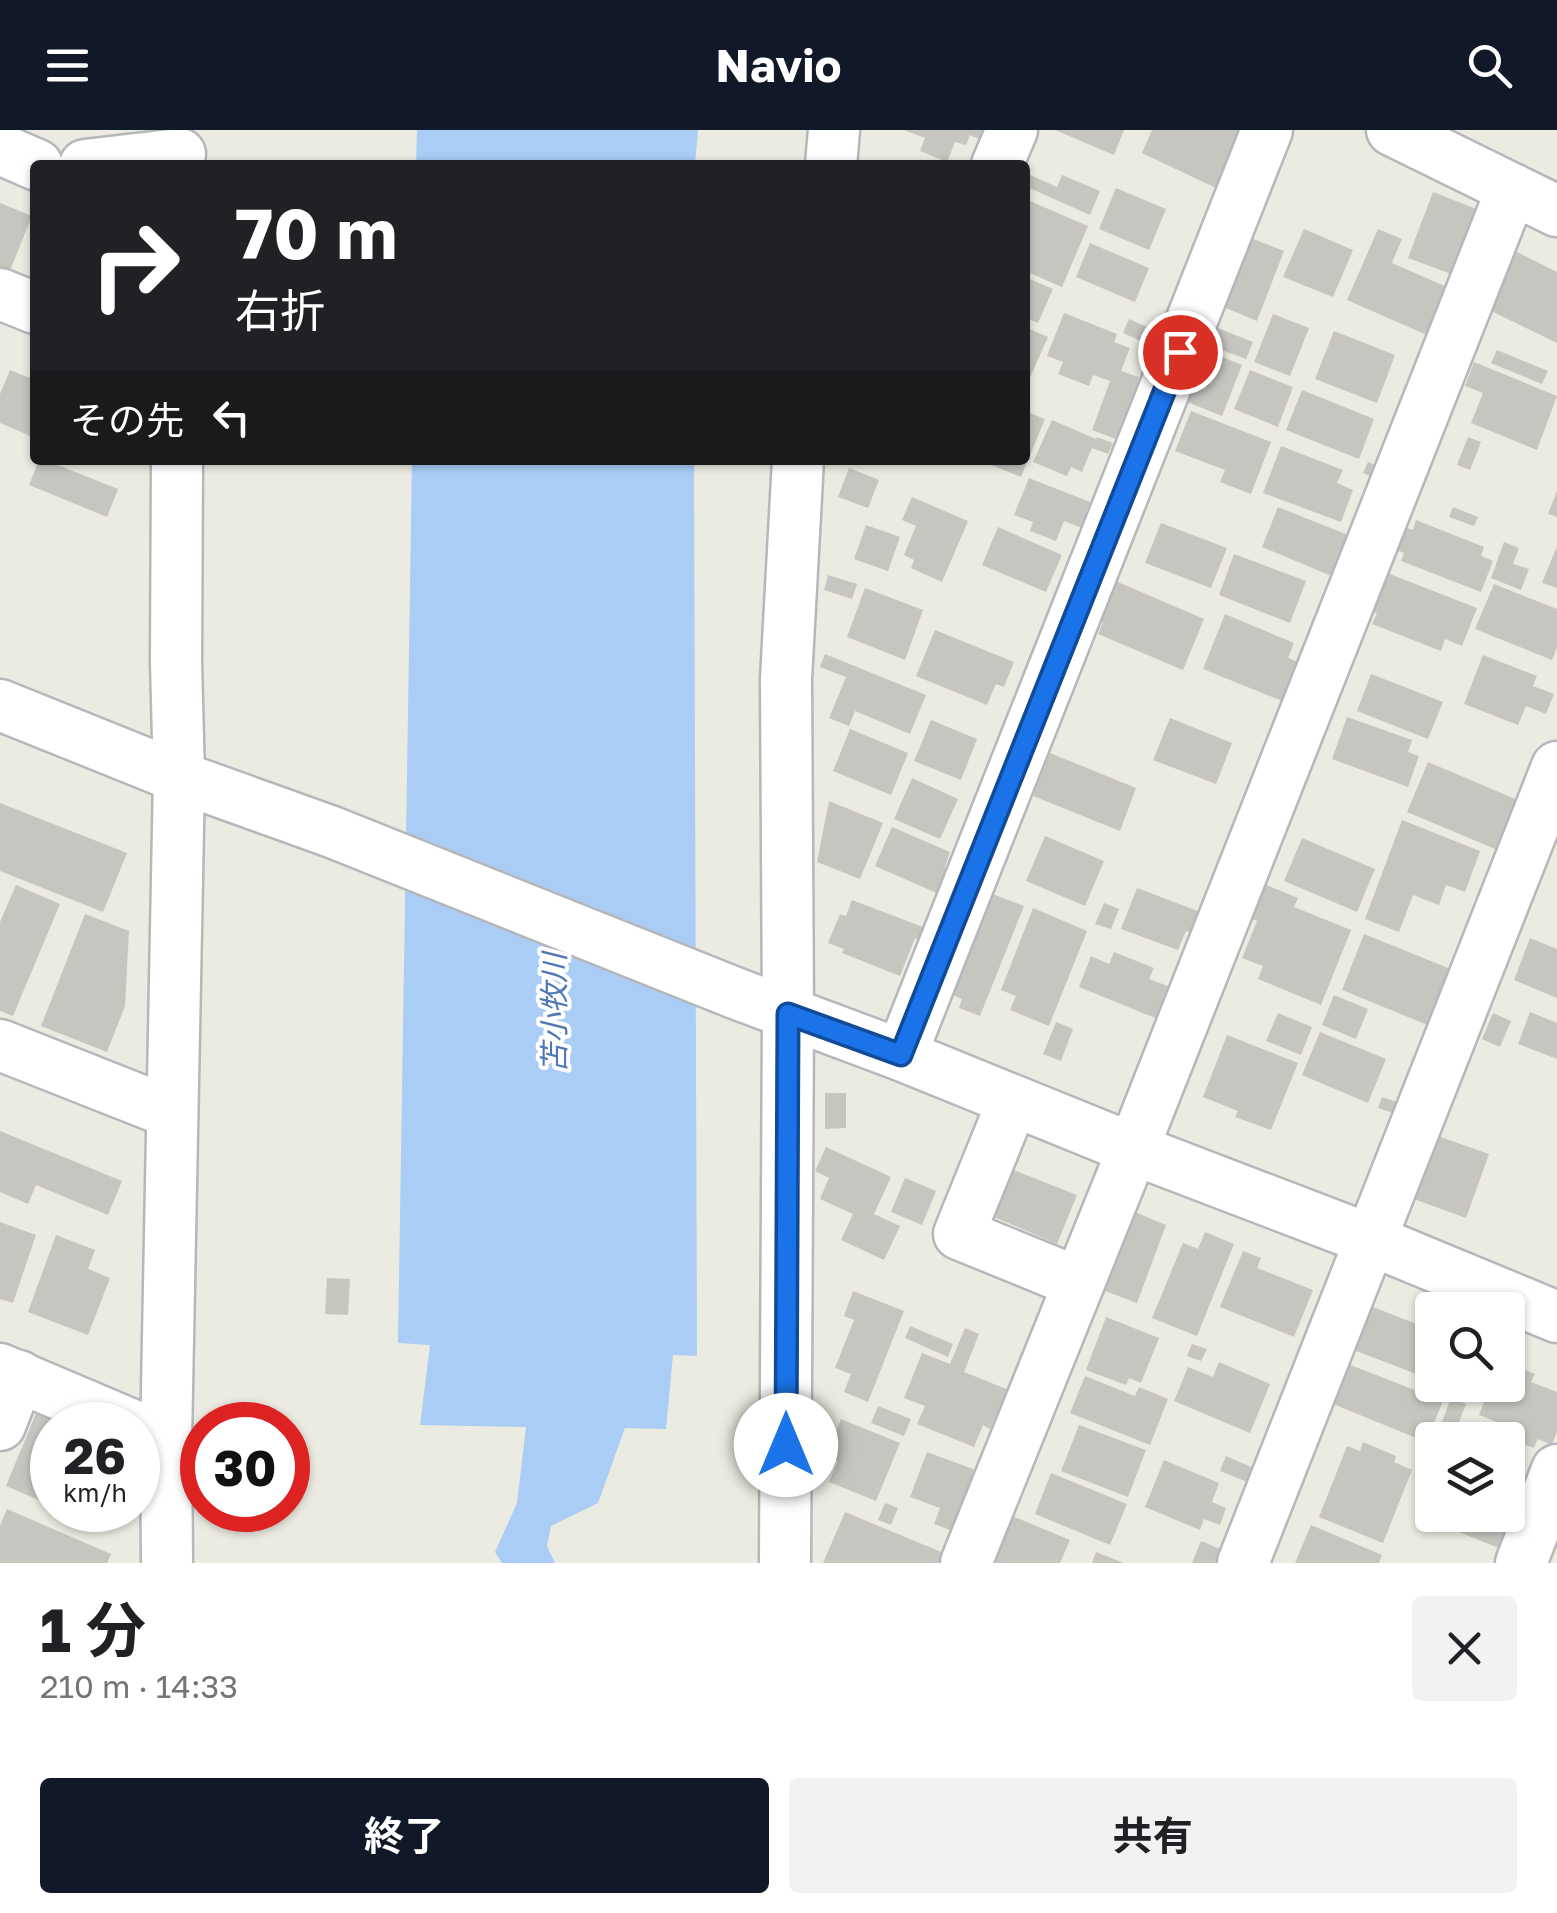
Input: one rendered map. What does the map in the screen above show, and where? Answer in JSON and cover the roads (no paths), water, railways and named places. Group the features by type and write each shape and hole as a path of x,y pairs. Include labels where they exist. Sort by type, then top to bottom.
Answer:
{"street":[{"path":"831,160 834,130"},
{"path":"1000,160 1012,130"},
{"path":"901,1055 1267,130"},
{"path":"1399,132 1557,210"},
{"path":"0,149 30,162"},
{"path":"116,160 180,150"},
{"path":"966,1563 1512,190"},
{"path":"0,294 30,306"},
{"path":"147,1402 172,1113 178,777 177,465"},
{"path":"785,1563 786,679 798,465"},
{"path":"0,705 901,1055 1557,1317"},
{"path":"1243,1563 1557,767"},
{"path":"0,1045 172,1113"},
{"path":"1013,1100 959,1234 1078,1284"},
{"path":"0,1425 9,1372 78,1402"},
{"path":"1521,1563 1557,1470"},
{"path":"160,1521 167,1563"}],"water":[{"path":"417,130 698,130 695,160 416,160"},
{"name":"苫小牧川","path":"412,465 694,465 697,1356 673,1355 666,1429 625,1428 598,1503 551,1526 547,1546 555,1563 502,1563 495,1552 517,1503 526,1427 420,1425 430,1345 398,1343"}]}
